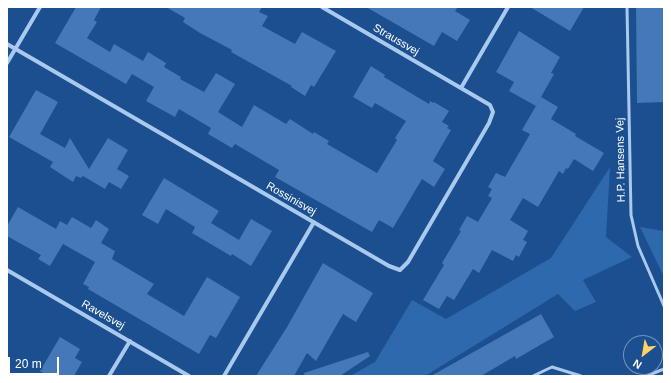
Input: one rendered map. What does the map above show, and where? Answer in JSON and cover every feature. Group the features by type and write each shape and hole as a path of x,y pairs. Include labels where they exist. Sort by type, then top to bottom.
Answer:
{"street":[{"path":"7,63 40,7"},
{"name":"Straussvej","path":"322,7 490,105 493,112"},
{"path":"461,88 508,7"},
{"name":"Rossinisvej","path":"7,44 389,266 400,270 408,262 490,122 493,112"},
{"path":"224,376 314,222"},
{"name":"Ravelsvej","path":"7,270 189,376"},
{"path":"109,376 130,341"}],"lane":[{"name":"H.P. Hansens Vej","path":"627,7 631,215 638,246 664,306"},
{"path":"533,376 552,367 581,376"},
{"path":"646,376 664,369"}],"shaded area":[{"path":"610,167 606,237 632,257 583,280 596,302 575,311 558,294 425,376 350,376 375,362 412,300 446,319 551,258"},
{"path":"640,227 664,231 664,277"}],"building":[{"path":"76,7 101,7 94,20 97,22 87,38 110,52 114,44 143,61 148,52 166,63 164,67 181,77 180,79 204,92 216,73 235,84 218,112 242,127 254,105 286,124 290,119 313,134 314,132 329,141 327,144 377,173 397,140 395,138 406,121 375,103 372,108 353,97 371,66 385,75 384,77 429,104 430,101 433,103 434,102 449,111 442,122 449,126 447,128 451,130 433,161 445,169 434,187 422,179 393,228 379,220 372,232 275,177 279,170 235,144 232,148 208,134 211,128 179,109 175,117 146,101 154,87 132,74 126,84 55,43"},
{"path":"166,7 262,7 259,12 268,16 262,26 295,44 302,32 336,51 314,87 311,85 305,96 291,87 292,86 231,52 232,50 200,33 183,22 185,18"},
{"path":"366,7 458,7 455,11 470,20 457,41 442,32 434,46"},
{"path":"530,7 584,7 570,31"},
{"path":"636,7 664,7 664,102 637,103"},
{"path":"519,31 560,57 551,73 554,74 536,106 509,91 514,82 496,72"},
{"path":"36,90 58,102 40,134 65,148 70,138 89,169 108,138 128,150 117,169 129,176 121,189 109,182 105,189 83,176 81,178 76,176 73,182 50,167 53,162 9,137"},
{"path":"541,97 558,107 551,119 576,134 575,136 604,153 593,171 574,159 563,174 559,171 538,207 523,198 510,220 528,231 523,240 527,242 519,257 516,255 513,261 492,250 479,273 473,269 454,300 447,296 439,309 423,300 444,265 442,263 461,231 459,230 467,216 478,222 492,198 488,196 492,189 488,187 496,173 505,177 530,134 522,130"},
{"path":"164,178 219,211 211,223 239,240 251,219 272,231 251,266 192,233 195,227 166,209 158,224 142,215"},
{"path":"18,207 56,229 60,221 67,225 72,217 91,228 96,220 109,229 101,243 115,251 112,259 154,284 147,294 184,316 207,277 240,297 216,338 210,335 199,354 88,289 89,287 83,284 95,262 63,244 50,266 38,259 41,255 7,236 7,226"},
{"path":"323,263 373,293 356,322 343,314 316,361 307,353 294,376 256,376 287,327"},
{"path":"541,314 554,337 516,359 515,356 481,376 431,376"},
{"path":"60,337 80,349 75,358 82,362 74,376 48,376 40,371"},
{"path":"368,352 370,356 340,376 305,376 304,373"}]}
